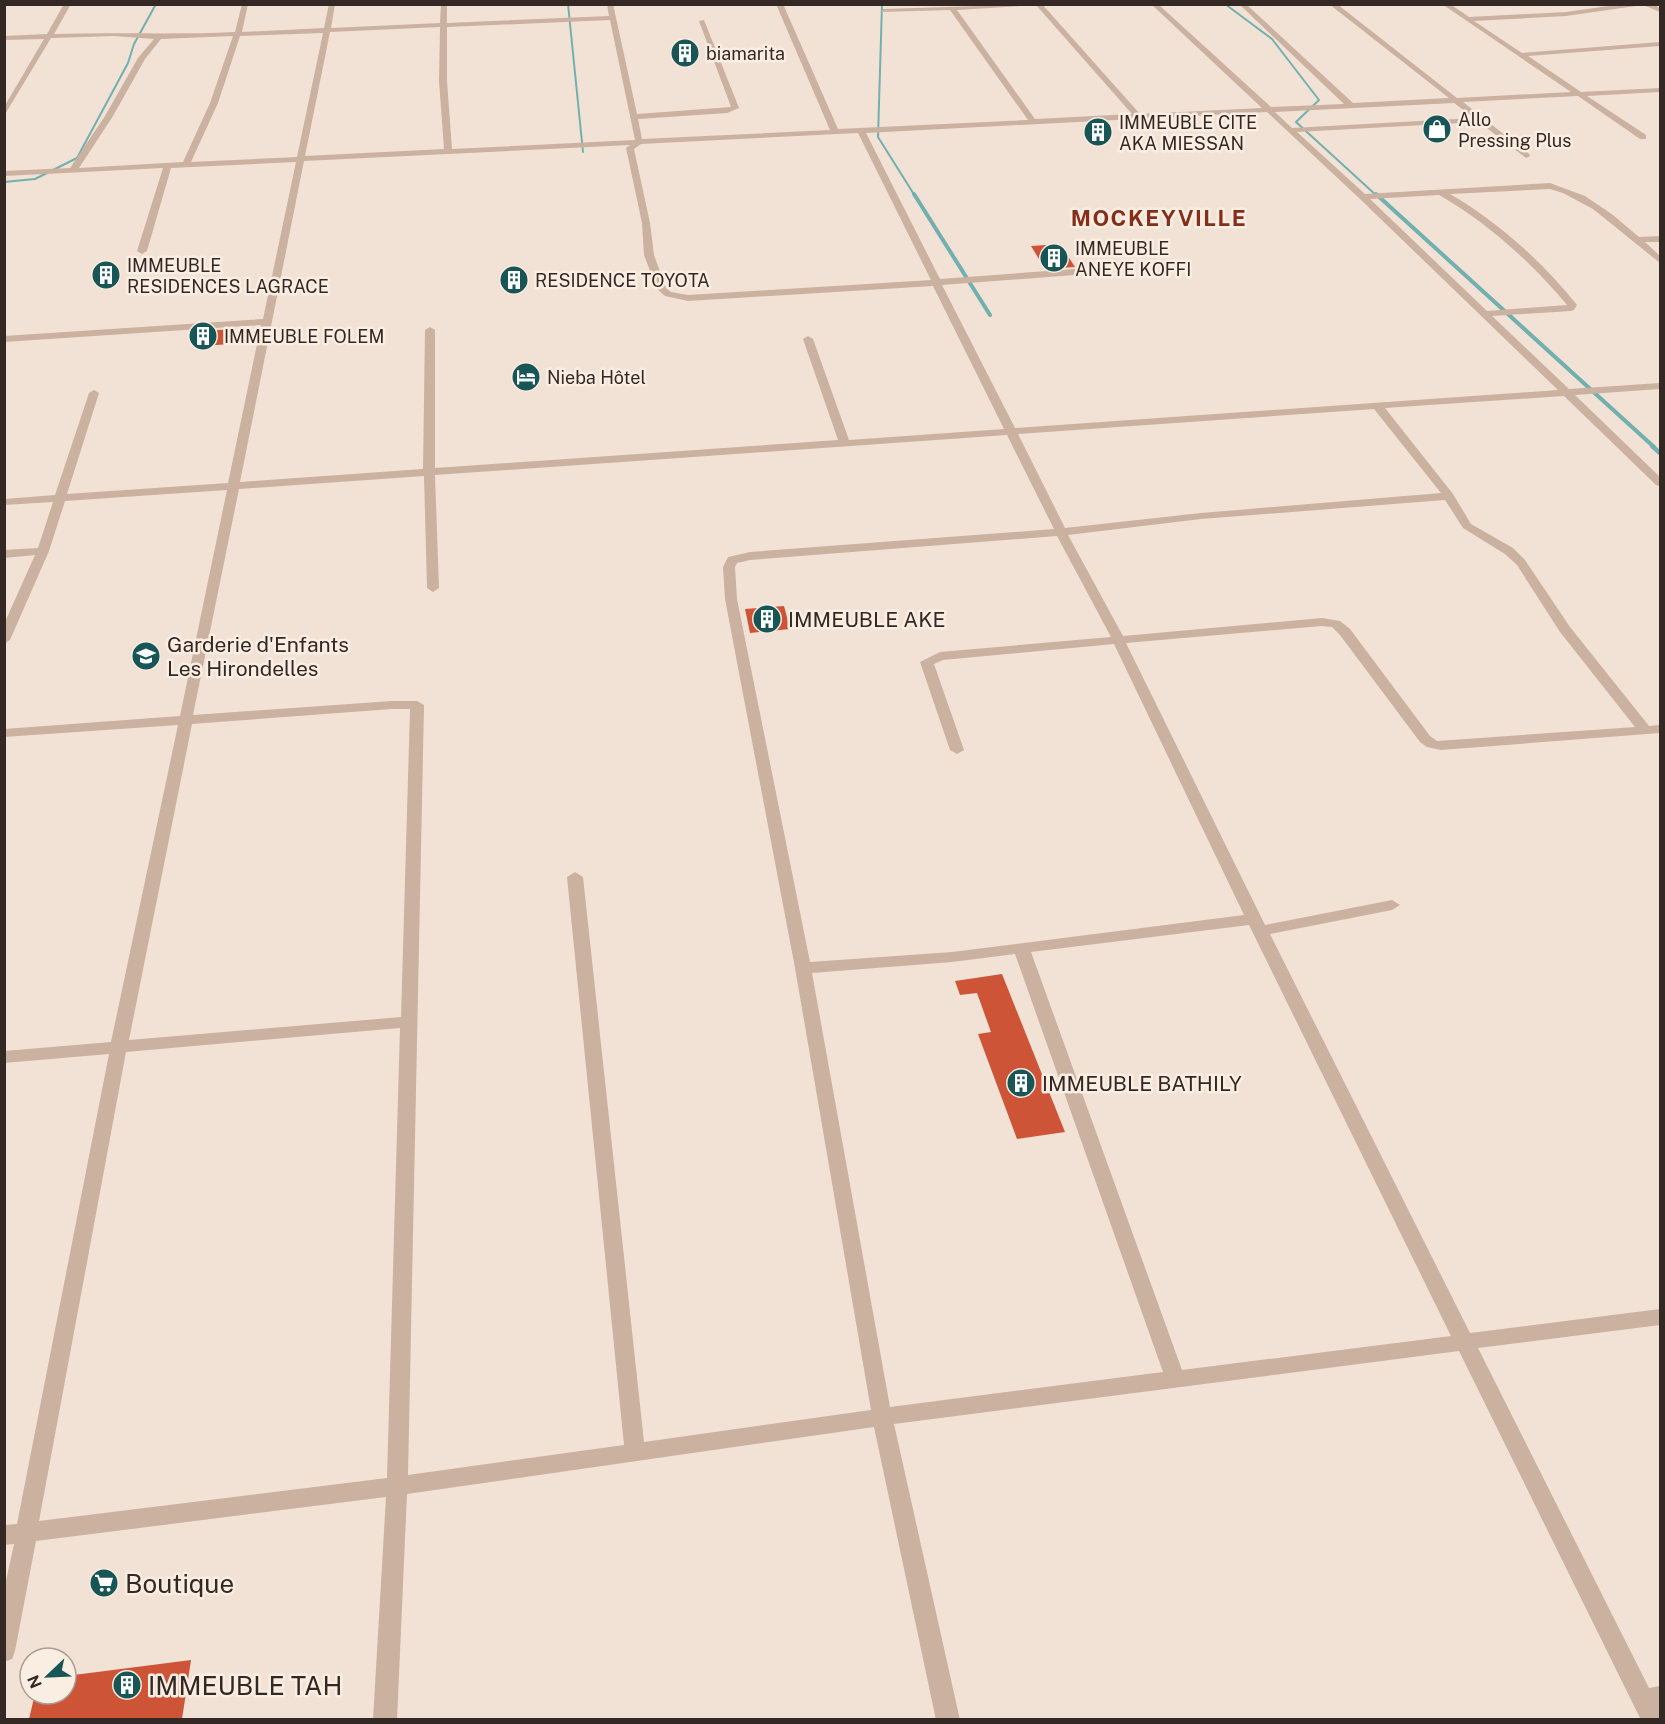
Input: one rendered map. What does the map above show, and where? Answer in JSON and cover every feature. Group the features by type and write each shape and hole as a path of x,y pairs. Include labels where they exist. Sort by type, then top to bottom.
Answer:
{"street":[{"path":"4,114 68,4"},
{"path":"186,164 214,104 238,33 244,4"},
{"path":"4,1652 119,1046 254,391 265,322 302,159 332,4"},
{"path":"444,4 443,81 448,152"},
{"path":"610,4 639,142"},
{"path":"779,4 836,132"},
{"path":"883,11 1033,4"},
{"path":"1038,4 1139,118"},
{"path":"1154,4 1363,197 1660,483"},
{"path":"1242,4 1350,105"},
{"path":"1332,4 1526,156"},
{"path":"1445,4 1643,137"},
{"path":"1465,19 1566,14 1641,4"},
{"path":"1646,4 1660,10"},
{"path":"952,8 1034,123"},
{"path":"4,38 114,34 159,37 613,18"},
{"path":"634,117 727,111 735,108 702,21"},
{"path":"73,170 109,116 142,58 159,37"},
{"path":"1519,55 1660,44"},
{"path":"4,174 1660,90"},
{"path":"4,100 14,99"},
{"path":"1290,130 1481,120"},
{"path":"861,131 1061,532 1118,639 1466,1342 1652,1705"},
{"path":"639,142 630,148 646,223 650,255 662,289 668,294 688,297 937,283 1075,272"},
{"path":"142,251 168,165"},
{"path":"1363,197 1539,186 1559,188 1609,216 1660,260"},
{"path":"1438,191 1453,199 1524,254 1572,305 1571,308 1484,314"},
{"path":"1636,240 1660,239"},
{"path":"4,339 265,322"},
{"path":"430,330 429,471 433,588"},
{"path":"808,339 845,444"},
{"path":"4,502 1660,386"},
{"path":"4,640 43,551 94,393"},
{"path":"1377,406 1449,496 1467,526 1509,551 1521,563 1565,629 1645,730"},
{"path":"948,1719 882,1416 803,968 732,599 729,567 732,560 750,556 1061,532 1202,516 1449,496"},
{"path":"4,554 43,551"},
{"path":"957,750 927,662 940,656 1322,622 1336,624 1345,632 1425,739 1432,744 1441,746 1660,729"},
{"path":"4,733 417,705 397,1486 386,1719"},
{"path":"575,877 635,1452"},
{"path":"803,968 952,957 1258,925 1392,905"},
{"path":"1021,948 1175,1379"},
{"path":"4,1057 409,1022"},
{"path":"4,1535 397,1486 882,1416 1660,1317"}],"building":[{"name":"IMMEUBLE ANEYE KOFFI","path":"1060,244 1075,267 1045,269 1031,246"},
{"path":"232,329 229,344 204,346 207,331"},
{"name":"IMMEUBLE AKE","path":"784,606 790,629 750,633 745,609"},
{"name":"IMMEUBLE BATHILY","path":"1002,974 1065,1132 1017,1139 978,1034 991,1032 977,993 960,995 955,981"},
{"name":"IMMEUBLE TAH","path":"191,1660 182,1719 29,1719 32,1706 78,1706 78,1674"}],"waterway":[{"path":"4,182 35,179 77,158 128,63 134,44 156,4"},
{"path":"568,4 583,152"},
{"path":"882,4 878,137 915,196"},
{"path":"1225,4 1272,39 1319,100 1296,122 1377,196"},
{"path":"914,194 990,315"},
{"path":"1376,194 1654,447"},
{"path":"1652,446 1660,453"}],"place":[{"name":"biamarita","path":"685,53"},
{"name":"Allo Pressing Plus","path":"1437,129"},
{"name":"IMMEUBLE CITE AKA MIESSAN","path":"1098,132"},
{"name":"IMMEUBLE ANEYE KOFFI","path":"1054,258"},
{"name":"IMMEUBLE RESIDENCES LAGRACE","path":"106,275"},
{"name":"RESIDENCE TOYOTA","path":"514,280"},
{"name":"IMMEUBLE FOLEM","path":"203,336"},
{"name":"Nieba Hôtel","path":"526,377"},
{"name":"IMMEUBLE AKE","path":"767,619"},
{"name":"Garderie d'Enfants Les Hirondelles","path":"146,656"},
{"name":"IMMEUBLE BATHILY","path":"1021,1083"},
{"name":"Boutique","path":"104,1583"},
{"name":"IMMEUBLE TAH","path":"127,1685"}],"district":[{"name":"MOCKEYVILLE","path":"1159,218"}]}
